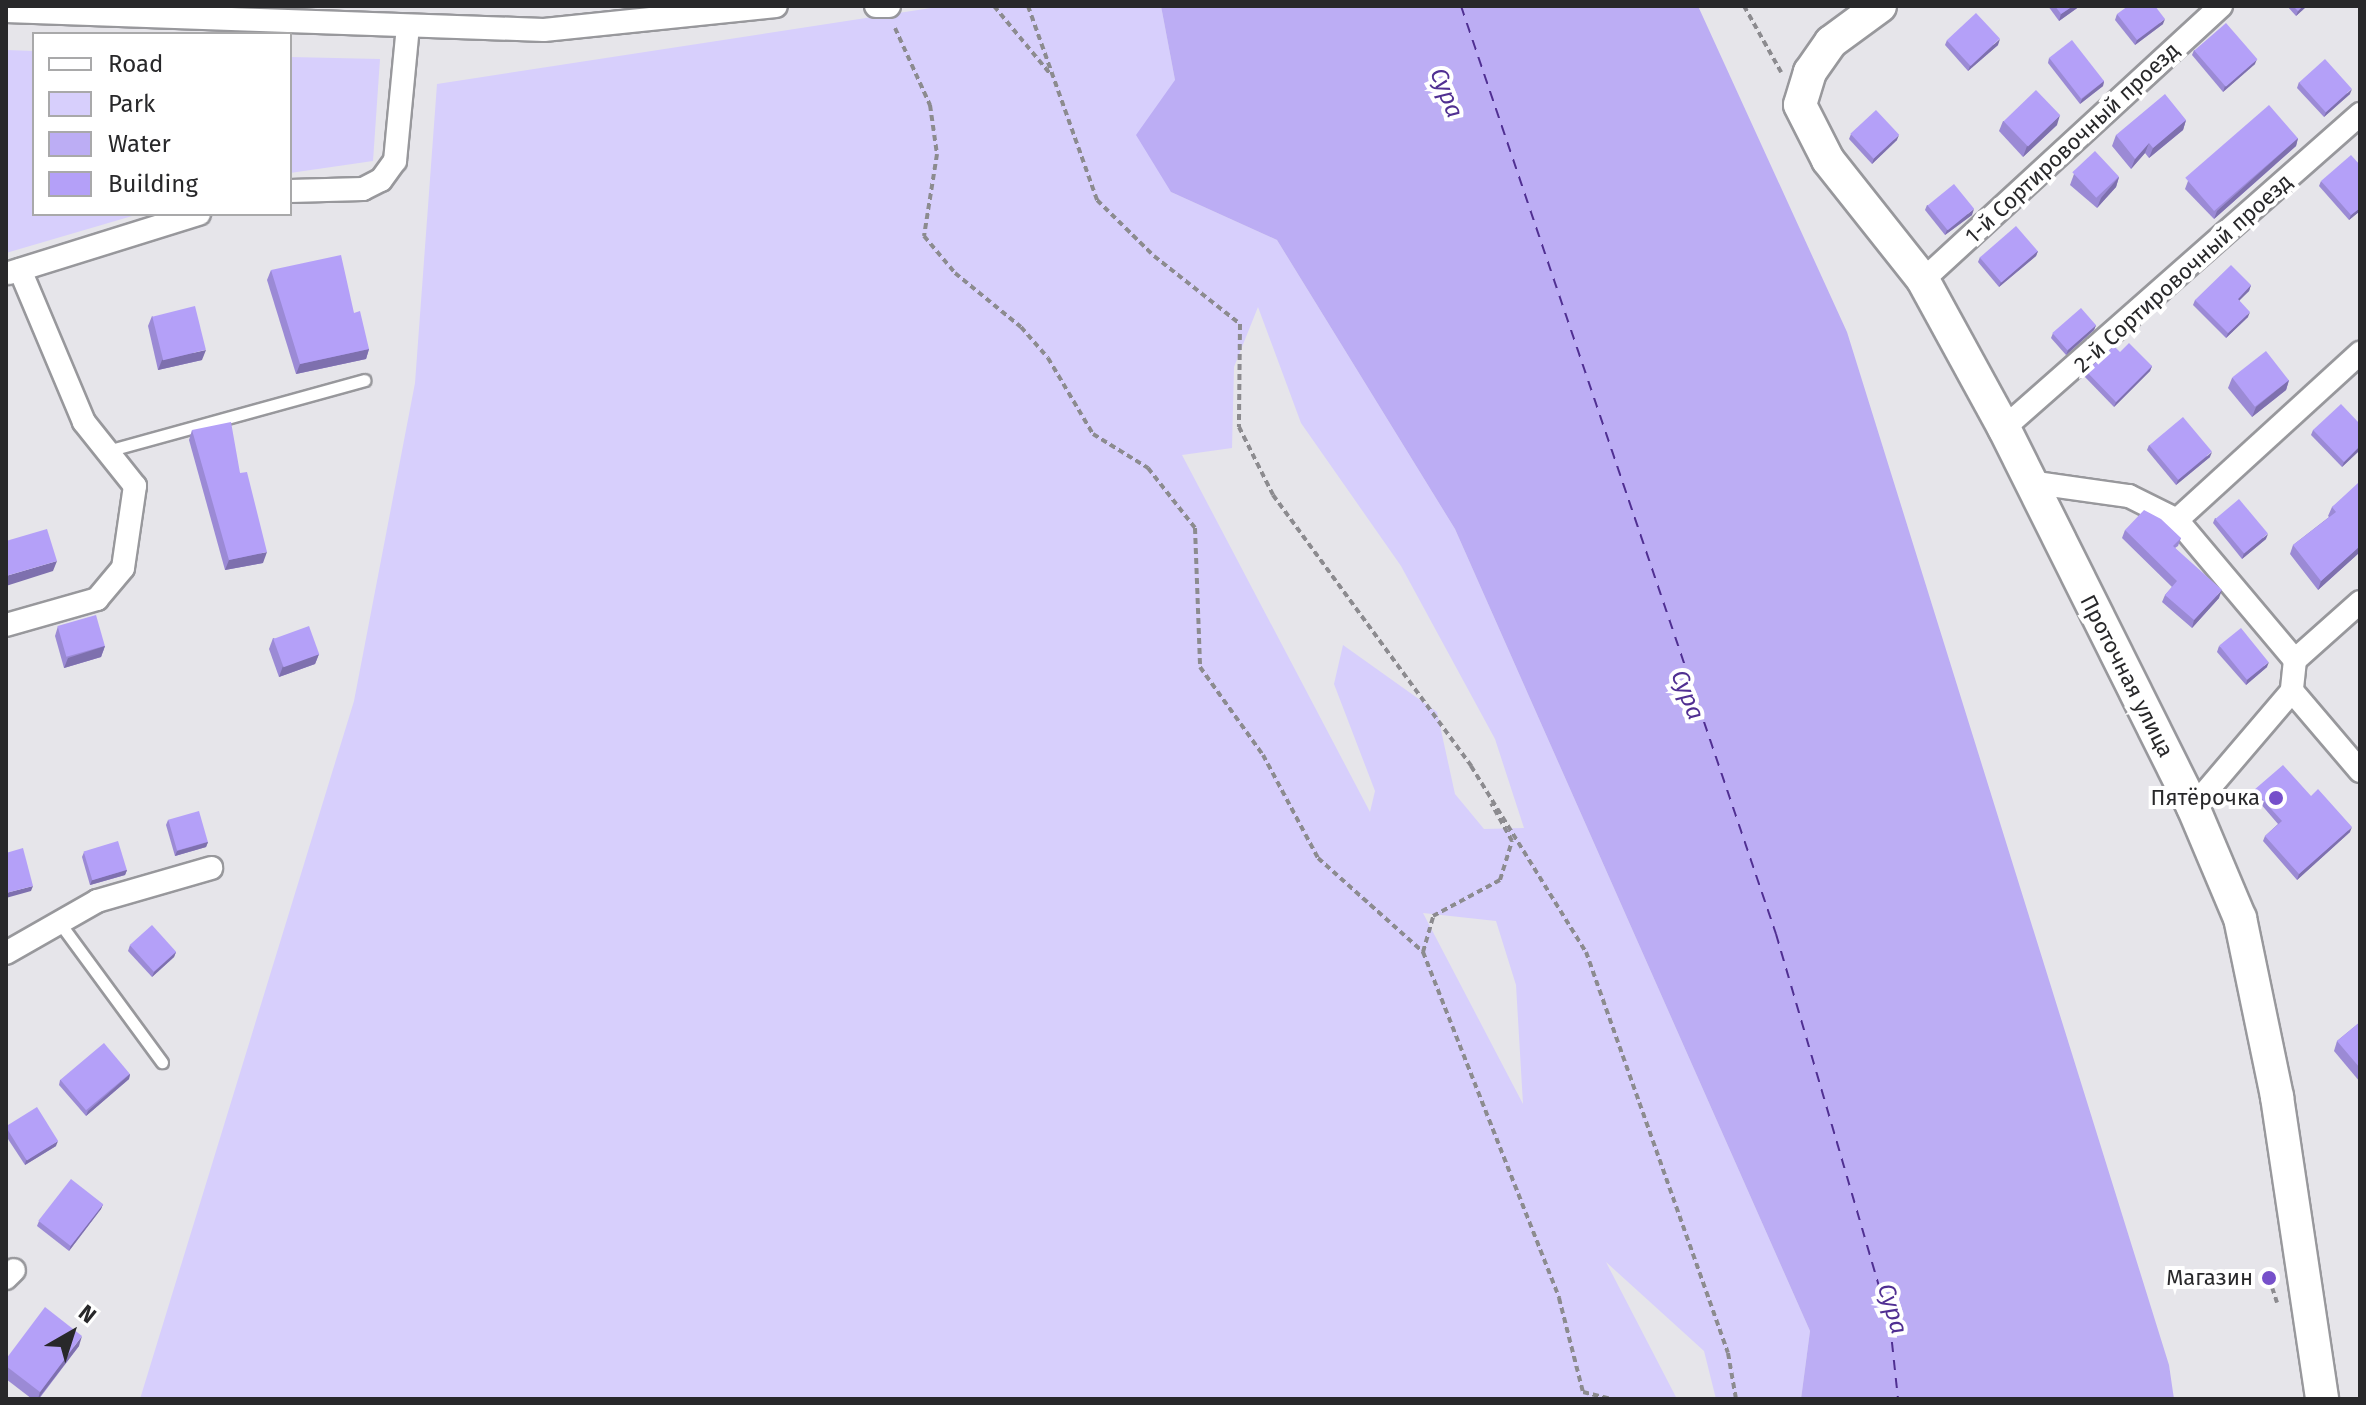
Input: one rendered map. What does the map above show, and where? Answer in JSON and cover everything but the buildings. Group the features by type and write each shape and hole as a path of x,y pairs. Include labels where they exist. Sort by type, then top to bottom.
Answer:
{"main road":[{"path":"1800,105 1810,72 1831,42 1880,6"},
{"name":"Проточная улица","path":"1800,105 1828,160 1923,280 2004,428 2193,807 2240,918 2264,1023 2322,1399"}],"street":[{"path":"6,11 544,30 776,6"},
{"name":"1-й Сортировочный проезд","path":"1923,280 2221,6"},
{"path":"292,191 363,189 381,180 395,161 408,27"},
{"name":"2-й Сортировочный проезд","path":"2004,428 2360,114"},
{"path":"6,625 97,599 123,568 135,486 84,422 13,272 193,216"},
{"path":"2177,520 2360,353"},
{"path":"2029,482 2129,496 2177,520 2295,660"},
{"path":"2193,807 2292,691 2295,660 2360,602"},
{"path":"2292,691 2360,771"},
{"path":"6,953 97,901 211,868"}],"lane":[{"path":"107,451 364,380"},
{"path":"59,922 162,1062"}],"path":[{"path":"994,6 1055,80"},
{"path":"1028,6 1097,200 1154,256 1240,324 1239,427 1273,495 1471,766 1586,952 1728,1353 1736,1399"},
{"path":"1744,6 1800,105"},
{"path":"884,7 930,105 937,154 924,236 955,273 1021,327 1048,358 1093,434 1148,468 1195,528 1200,667 1263,755 1318,858 1423,952 1559,1298 1583,1399"},
{"path":"1423,952 1433,916 1500,880 1512,841 1471,766"},
{"path":"1583,1392 1611,1399"}],"green space":[{"path":"944,6 1161,6 1175,80 1171,192 1277,240 1455,529 1810,1331 1801,1399 1716,1399 1704,1351 1606,1262 1677,1399 140,1399 354,701 415,383 437,84","holes":["1258,307 1301,423 1401,566 1495,739 1524,828 1484,829 1455,794 1437,712 1343,645 1334,684 1375,791 1370,812 1182,455 1232,448 1234,367","1423,913 1496,921 1516,985 1523,1104"]},
{"path":"6,50 32,51 32,216 132,216 6,253"},
{"path":"292,57 380,59 373,161 292,173"}],"water":[{"name":"Сура","path":"1161,6 1698,6 1847,332 2169,1365 2174,1399 1801,1399 1810,1331 1455,529 1277,240 1171,192 1136,135 1175,80"}],"ferry route":[{"path":"1461,6 1776,934 1890,1324 1898,1399"}],"place":[{"name":"Пятёрочка","path":"2276,798"},
{"name":"Магазин","path":"2269,1278"}]}
